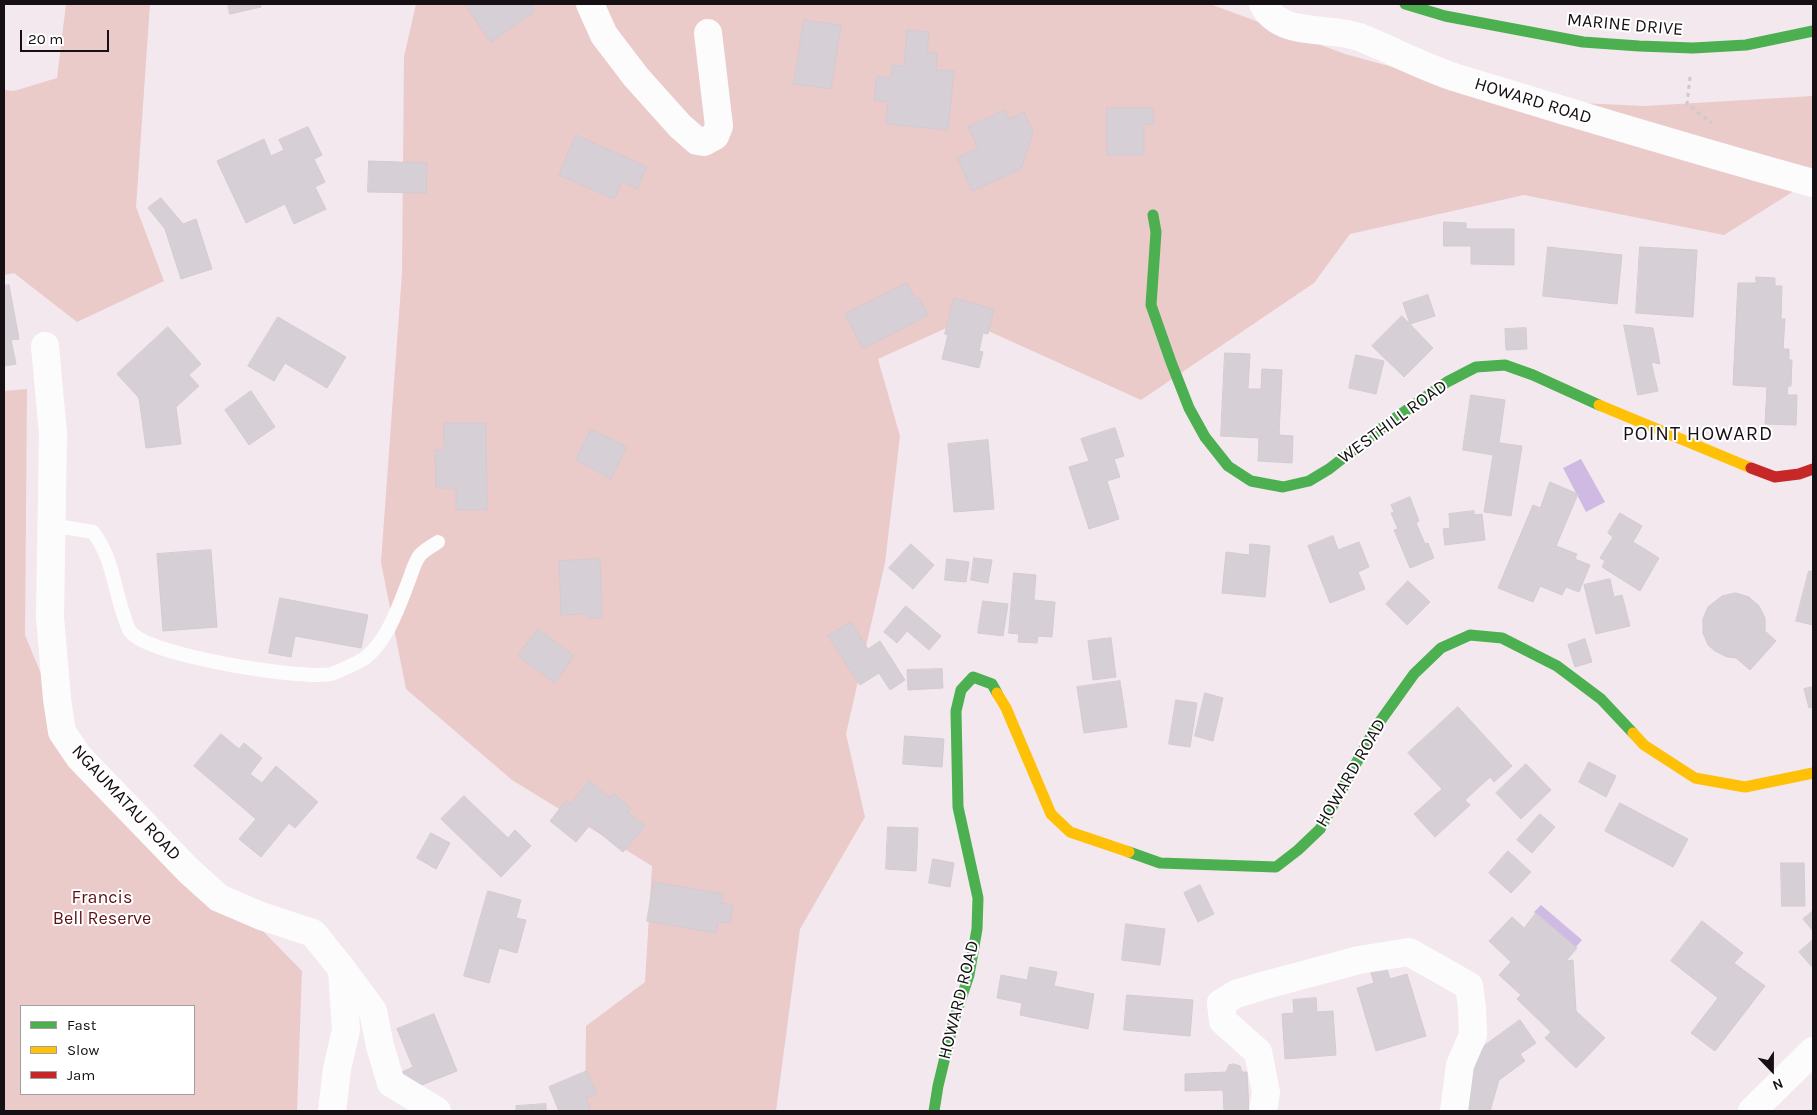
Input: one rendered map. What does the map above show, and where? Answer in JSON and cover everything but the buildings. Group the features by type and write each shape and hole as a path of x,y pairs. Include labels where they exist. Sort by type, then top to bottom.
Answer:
{"street":[{"path":"590,4 604,35 636,77 697,142 704,142 715,136 719,126 708,33"},
{"name":"HOWARD ROAD","path":"1262,4 1271,16 1280,22 1295,27 1356,36 1456,78 1813,183"},
{"name":"MARINE DRIVE","path":"1405,4 1445,16 1583,42 1639,46 1693,48 1746,45 1813,31"},
{"name":"WESTHILL ROAD","path":"1153,215 1156,232 1151,305 1171,362 1189,408 1205,437 1228,466 1251,481 1283,487 1309,481 1329,469 1388,423 1447,382 1476,366 1505,365 1533,375 1708,451 1775,476 1799,474 1813,469"},
{"name":"NGAUMATAU ROAD","path":"45,346 53,434 50,617 57,700 62,732 79,757 189,871 219,898 261,916 313,933 373,1011 380,1046 391,1083 437,1111"},
{"name":"HOWARD ROAD","path":"934,1111 954,1020 969,976 977,929 978,898 958,808 956,711 961,690 973,677 992,684 997,692 1006,708 1051,814 1070,832 1160,863 1276,867 1298,850 1320,829 1376,727 1414,674 1441,648 1470,636 1502,638 1557,666 1600,699 1644,745 1695,778 1745,787 1813,773"},
{"path":"1263,1111 1266,1092 1258,1052 1223,1021 1221,1003 1236,994 1262,986 1359,960 1408,952 1447,972 1469,986 1473,1035 1460,1065 1454,1111"},
{"path":"332,1111 337,1069 346,1030 342,969"},
{"path":"1752,1111 1813,1051"}],"lane":[{"path":"51,525 93,532 101,542 119,603 130,632 149,643 193,657 296,674 331,674 364,658 384,635 419,556 438,542"}],"path":[{"path":"1693,48 1687,104 1715,124"}],"green space":[{"path":"66,4 150,4 136,207 164,281 77,322 14,273 4,275 4,90 14,91 57,78"},
{"path":"416,4 1210,4 1345,54 1436,79 1539,101 1644,106 1813,96 1813,179 1724,235 1524,195 1350,234 1314,283 1141,400 964,320 878,359 900,436 885,563 846,734 865,817 800,929 776,1111 585,1111 586,1026 645,982 652,866 512,780 406,689 381,562 402,273 404,57"},
{"name":"Francis Bell Reserve","path":"27,389 25,635 63,727 302,971 297,1111 4,1111 4,391"}],"shaded area":[{"path":"1581,459 1605,502 1586,512 1563,468"},
{"path":"1541,905 1582,940 1574,949 1534,912"}],"traffic: fast":[{"path":"1405,4 1445,16 1583,42 1639,46 1693,48 1746,45 1813,31"},
{"path":"1153,215 1156,232 1151,305 1171,362 1189,408 1205,437 1228,466 1251,481 1283,487 1309,481 1329,469 1388,423 1447,382 1476,367 1505,365 1533,375 1599,405"},
{"path":"1129,852 1160,863 1276,867 1298,850 1320,829 1376,727 1414,674 1441,648 1470,635 1502,638 1557,666 1601,699 1633,733"},
{"path":"934,1111 954,1020 969,975 977,929 978,898 958,807 956,711 961,690 973,677 992,684 997,693"}],"traffic: slow":[{"path":"1599,405 1751,468"},
{"path":"997,693 1006,708 1051,814 1070,832 1129,852"},
{"path":"1633,733 1644,745 1695,778 1745,787 1813,773"}],"traffic: jam":[{"path":"1751,468 1775,477 1799,474 1813,469"}],"district":[{"name":"POINT HOWARD","path":"1698,434"}]}
